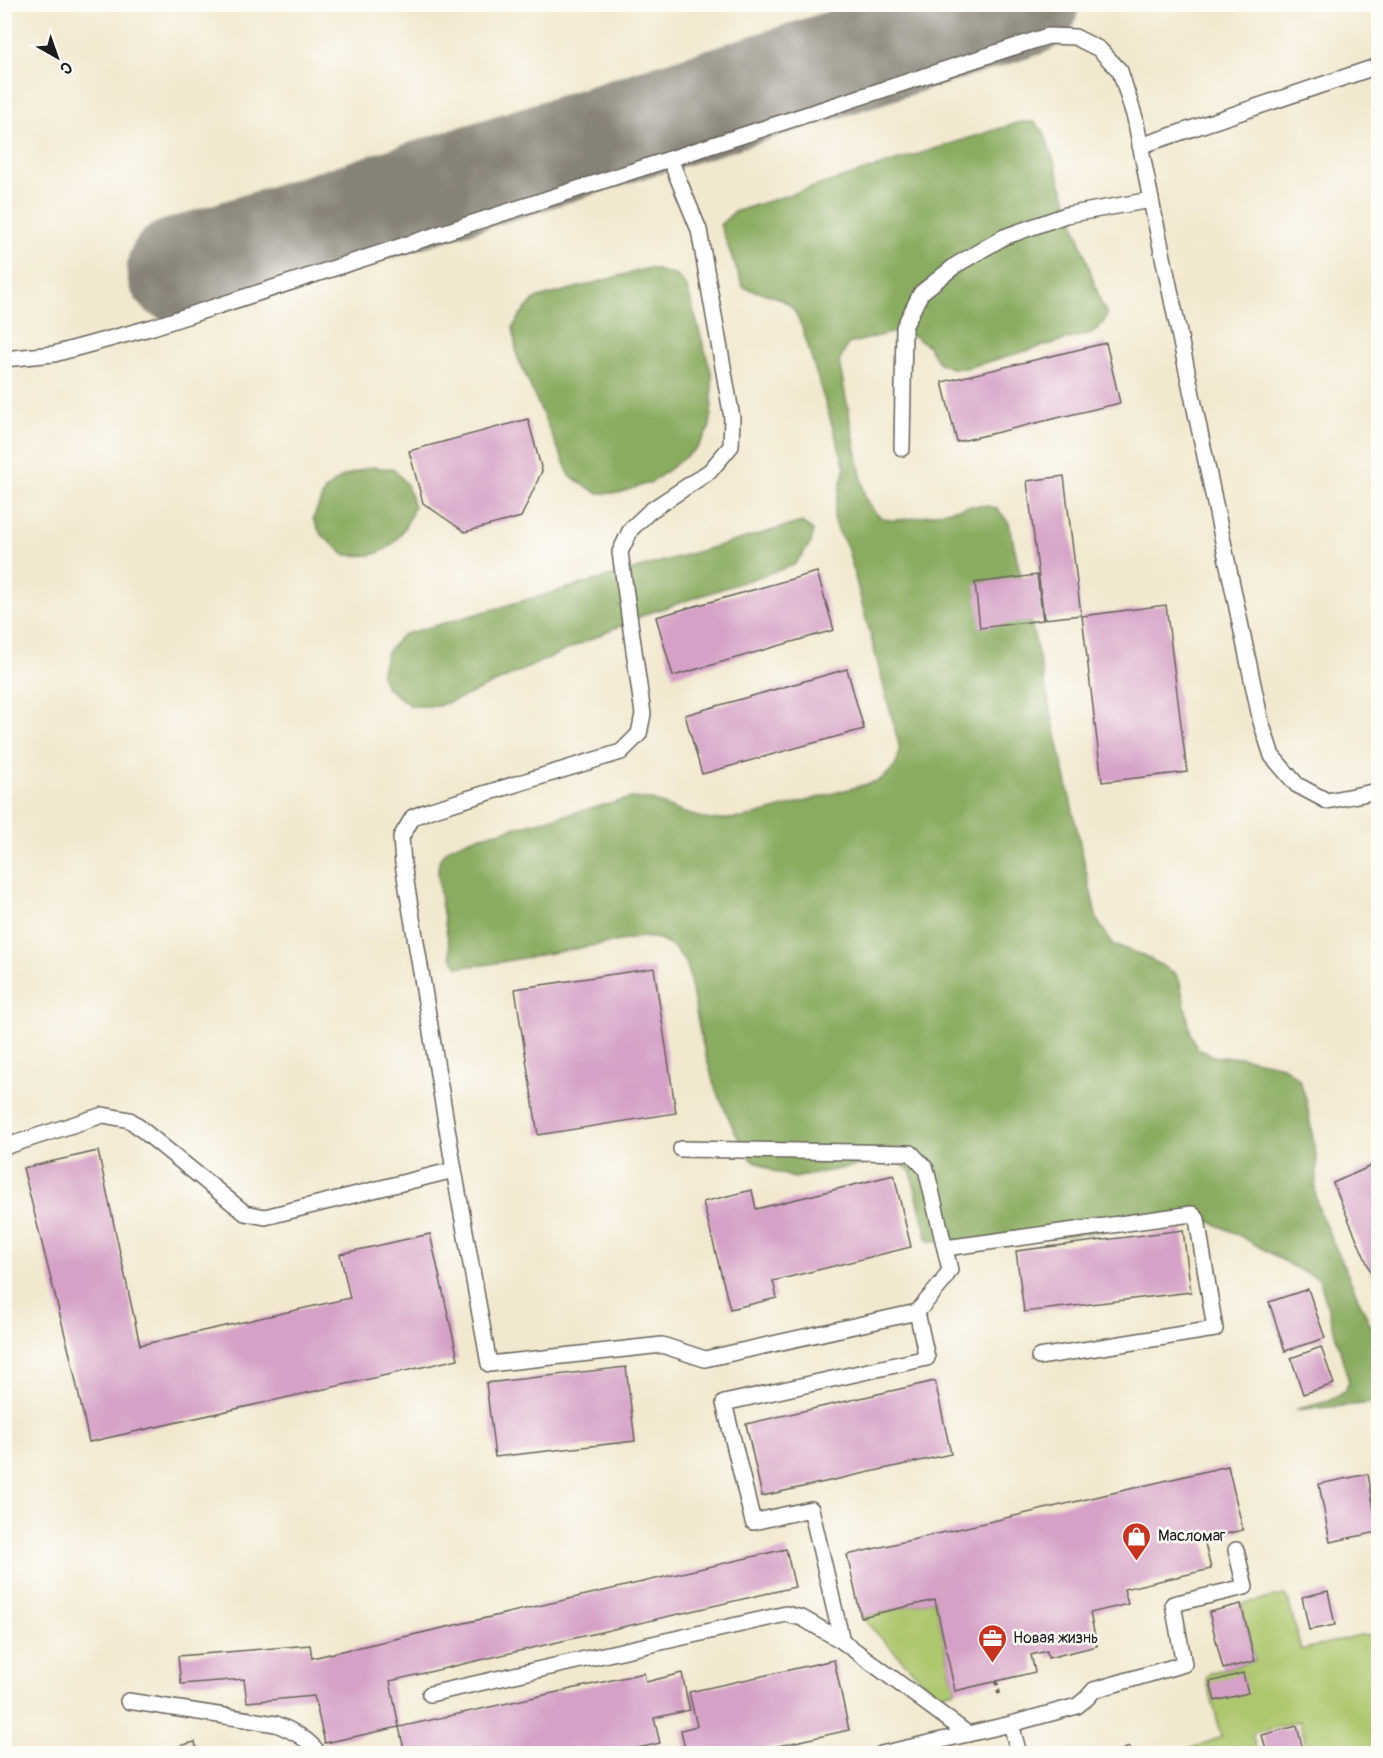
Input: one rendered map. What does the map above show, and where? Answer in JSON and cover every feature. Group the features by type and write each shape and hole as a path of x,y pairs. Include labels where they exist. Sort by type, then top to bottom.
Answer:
{"lane":[{"path":"4,359 54,354 153,327 1048,36 1076,37 1100,49 1120,71 1135,118 1261,722 1272,756 1297,785 1327,801 1378,791"},
{"path":"1140,146 1378,66"},
{"path":"670,159 699,230 732,418 731,446 710,471 650,511 631,529 620,552 643,714 639,734 621,752 413,817 401,837 403,864 454,1170 489,1364 662,1345 705,1359 917,1312 950,1270 926,1169 911,1153 681,1149"},
{"path":"902,448 903,327 921,293 956,265 1004,237 1066,215 1151,200"},
{"path":"4,1147 103,1115 130,1120 245,1213 265,1217 454,1170"},
{"path":"945,1248 1192,1214 1194,1216 1197,1220 1215,1329 1039,1357"},
{"path":"842,1641 811,1509 753,1522 724,1403 927,1358 917,1312"},
{"path":"881,1754 1077,1706 1094,1690 1184,1664 1173,1604 1245,1587 1236,1550"},
{"path":"430,1694 786,1614 801,1618 842,1641 968,1734"},
{"path":"128,1701 276,1724 295,1732 315,1747 320,1754"},
{"path":"1011,1724 1019,1754"}],"path":[{"path":"996,1681 1000,1698"}],"green space":[{"path":"1020,122 1034,122 1044,132 1101,303 1107,314 1103,323 1093,332 966,368 951,368 939,363 928,346 914,336 894,332 848,344 839,362 865,497 879,516 890,520 904,520 971,506 985,506 997,509 1009,523 1097,920 1113,945 1143,955 1175,973 1180,983 1191,1034 1198,1049 1216,1057 1240,1057 1283,1066 1299,1079 1306,1099 1317,1162 1315,1191 1320,1213 1378,1342 1378,1408 1376,1403 1294,1410 1329,1401 1345,1391 1349,1382 1320,1281 1317,1277 1303,1272 1235,1233 1202,1218 1000,1244 928,1241 911,1172 902,1164 885,1160 794,1178 773,1171 750,1158 715,1088 701,1038 687,964 674,948 659,939 642,937 484,965 458,967 451,956 438,867 442,855 462,842 632,798 652,800 709,820 744,818 878,781 894,766 898,757 899,745 847,546 838,531 834,518 845,467 802,327 796,313 783,300 743,287 720,225 734,212"},
{"path":"649,268 677,276 687,288 712,375 710,427 697,448 652,482 619,493 597,493 570,476 517,356 513,327 535,299"},
{"path":"370,467 394,469 407,485 414,507 403,530 393,544 386,549 370,555 345,555 321,534 313,519 325,490 342,477"},
{"path":"802,522 813,531 811,543 794,565 646,614 468,695 438,706 411,706 386,687 381,675 387,652 402,635"},
{"path":"1284,1595 1288,1599 1301,1650 1360,1635 1373,1636 1378,1655 1378,1753 1308,1753 1300,1721 1252,1734 1257,1753 1190,1753 1189,1749 1222,1737 1206,1678 1209,1673 1255,1661 1241,1604"},
{"path":"935,1600 955,1691 936,1695 861,1617"}],"building":[{"path":"1106,343 1120,403 957,442 942,382"},
{"path":"528,419 542,471 521,517 465,532 423,503 409,451"},
{"path":"1064,476 1081,615 1044,619 1027,481"},
{"path":"817,572 834,630 673,676 656,617"},
{"path":"1037,575 1043,620 980,628 975,583"},
{"path":"1166,605 1187,772 1102,782 1082,616"},
{"path":"847,669 864,729 702,774 685,715"},
{"path":"654,968 676,1113 538,1135 515,989"},
{"path":"98,1151 140,1345 350,1298 340,1254 430,1234 458,1359 89,1442 71,1359 23,1168"},
{"path":"1378,1163 1378,1289 1333,1183"},
{"path":"894,1175 911,1247 773,1281 777,1298 730,1309 703,1202 752,1190 756,1209"},
{"path":"1183,1230 1191,1292 1024,1312 1016,1251"},
{"path":"1308,1289 1325,1338 1285,1351 1269,1302"},
{"path":"1321,1347 1334,1384 1303,1394 1291,1358"},
{"path":"626,1367 635,1441 495,1457 486,1383"},
{"path":"935,1381 951,1454 762,1496 746,1424"},
{"path":"1228,1466 1243,1530 1204,1539 1211,1569 1124,1589 1128,1604 1090,1613 1097,1646 1048,1658 1047,1651 1031,1655 1035,1672 955,1691 935,1600 861,1617 847,1555"},
{"path":"1368,1474 1378,1532 1330,1542 1319,1484"},
{"path":"786,1549 795,1587 390,1681 399,1727 325,1743 314,1696 247,1702 244,1679 181,1684 178,1656 310,1645 312,1658"},
{"path":"1328,1591 1335,1625 1309,1630 1302,1597"},
{"path":"1241,1604 1255,1661 1223,1669 1209,1612"},
{"path":"834,1660 849,1730 743,1754 686,1754 681,1730 697,1726 689,1692"},
{"path":"644,1673 646,1682 682,1673 690,1710 654,1718 660,1743 613,1754 405,1754 399,1727"},
{"path":"1243,1673 1248,1693 1215,1701 1210,1682"},
{"path":"1297,1726 1304,1754 1267,1754 1262,1735"},
{"path":"195,1742 198,1754 151,1754 151,1753"},
{"path":"1129,1747 1132,1754 1114,1754 1114,1753"}],"taxiway":[{"path":"179,270 1026,4"}],"place":[{"name":"Масломаг","path":"1137,1562"},
{"name":"Новая жизнь","path":"992,1664"}]}
